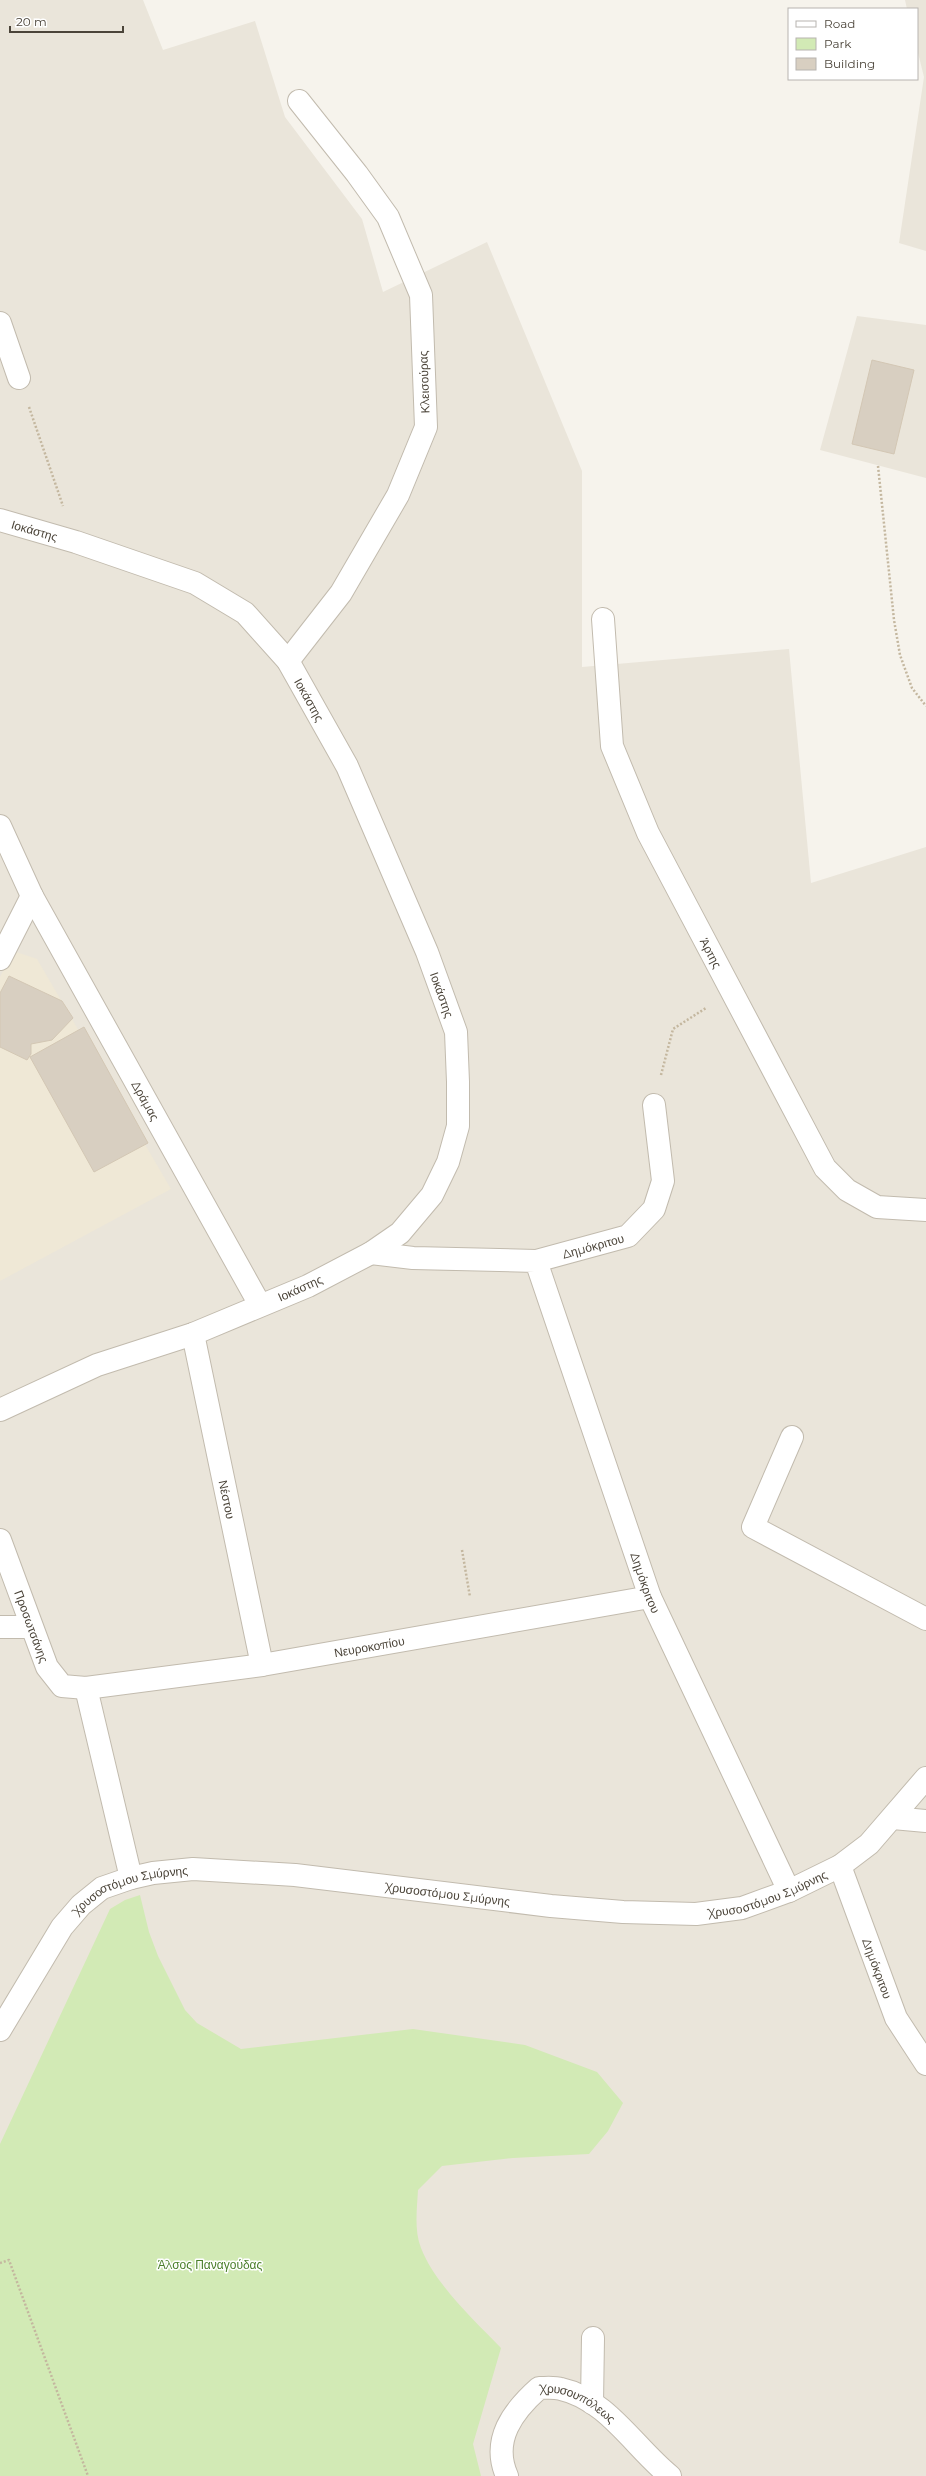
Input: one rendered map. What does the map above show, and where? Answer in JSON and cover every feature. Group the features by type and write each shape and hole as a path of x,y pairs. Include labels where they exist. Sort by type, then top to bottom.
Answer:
{"street":[{"name":"Κλεισούρας","path":"288,661 341,594 398,495 426,428 421,295 388,217 357,174 299,100"},
{"path":"0,323 19,378"},
{"name":"Ιοκάστης","path":"0,520 76,542 195,583 245,613 288,661 347,766 427,952 456,1032 458,1126 448,1162 432,1195 400,1233 371,1253 308,1286 193,1334 97,1365 0,1410"},
{"name":"Άρτης","path":"603,619 612,746 648,833 825,1168 846,1190 877,1207 926,1210"},
{"name":"Δράμας","path":"0,826 32,896 260,1306"},
{"path":"0,959 32,896"},
{"name":"Δημόκριτου","path":"371,1253 413,1258 536,1261 628,1236 654,1209 663,1181 654,1105"},
{"name":"Δημόκριτου","path":"536,1261 650,1597 789,1891"},
{"name":"Νέστου","path":"193,1334 262,1665"},
{"path":"792,1437 753,1527 926,1619"},
{"name":"Προσωτσάνης","path":"0,1540 30,1627 47,1667 62,1686 86,1688"},
{"name":"Νευροκοπίου","path":"86,1688 262,1665 650,1597"},
{"path":"0,1627 30,1627"},
{"path":"86,1688 131,1878"},
{"name":"Χρυσοστόμου Σμύρνης","path":"0,2030 62,1927 81,1905 102,1888 131,1878 153,1873 193,1869 295,1875 551,1906 622,1912 689,1914 742,1908 789,1891 840,1866 869,1844 926,1778"},
{"path":"893,1818 926,1821"},
{"name":"Δημόκριτου","path":"840,1866 896,2018 926,2064"},
{"path":"592,2402 593,2338"},
{"name":"Χρυσουπόλεως","path":"507,2476 502,2466 502,2436 521,2404 539,2388 560,2389 592,2402 640,2445 670,2476"}],"path":[{"path":"19,378 76,542"},
{"path":"878,466 894,620 900,655 912,688 926,706"},
{"path":"654,1105 673,1029 732,992"},
{"path":"462,1550 476,1628"},
{"path":"0,2263 10,2260 88,2476"}],"shaded area":[{"path":"0,0 143,0 163,50 255,21 285,117 362,219 383,292 487,242 582,471 582,667 789,649 811,883 926,847 926,2476 0,2476"},
{"path":"905,0 926,0 926,251 899,243 924,77 918,53 918,8 907,8"},
{"path":"857,316 926,325 926,478 820,450"},
{"path":"13,951 37,959 171,1189 0,1281 0,977"}],"green space":[{"name":"Άλσος Παναγούδας","path":"140,1895 149,1932 158,1956 185,2010 197,2023 241,2049 413,2029 525,2045 597,2072 623,2103 608,2131 589,2154 513,2158 442,2166 418,2190 416,2219 417,2234 427,2261 445,2288 456,2301 501,2348 473,2444 481,2476 0,2476 0,2144 110,1909 125,1900"}],"building":[{"path":"872,360 914,370 894,454 852,444"},
{"path":"9,976 62,1001 73,1018 52,1040 31,1044 31,1054 27,1060 0,1047 0,993"},
{"path":"84,1027 148,1143 94,1172 30,1057"}]}
